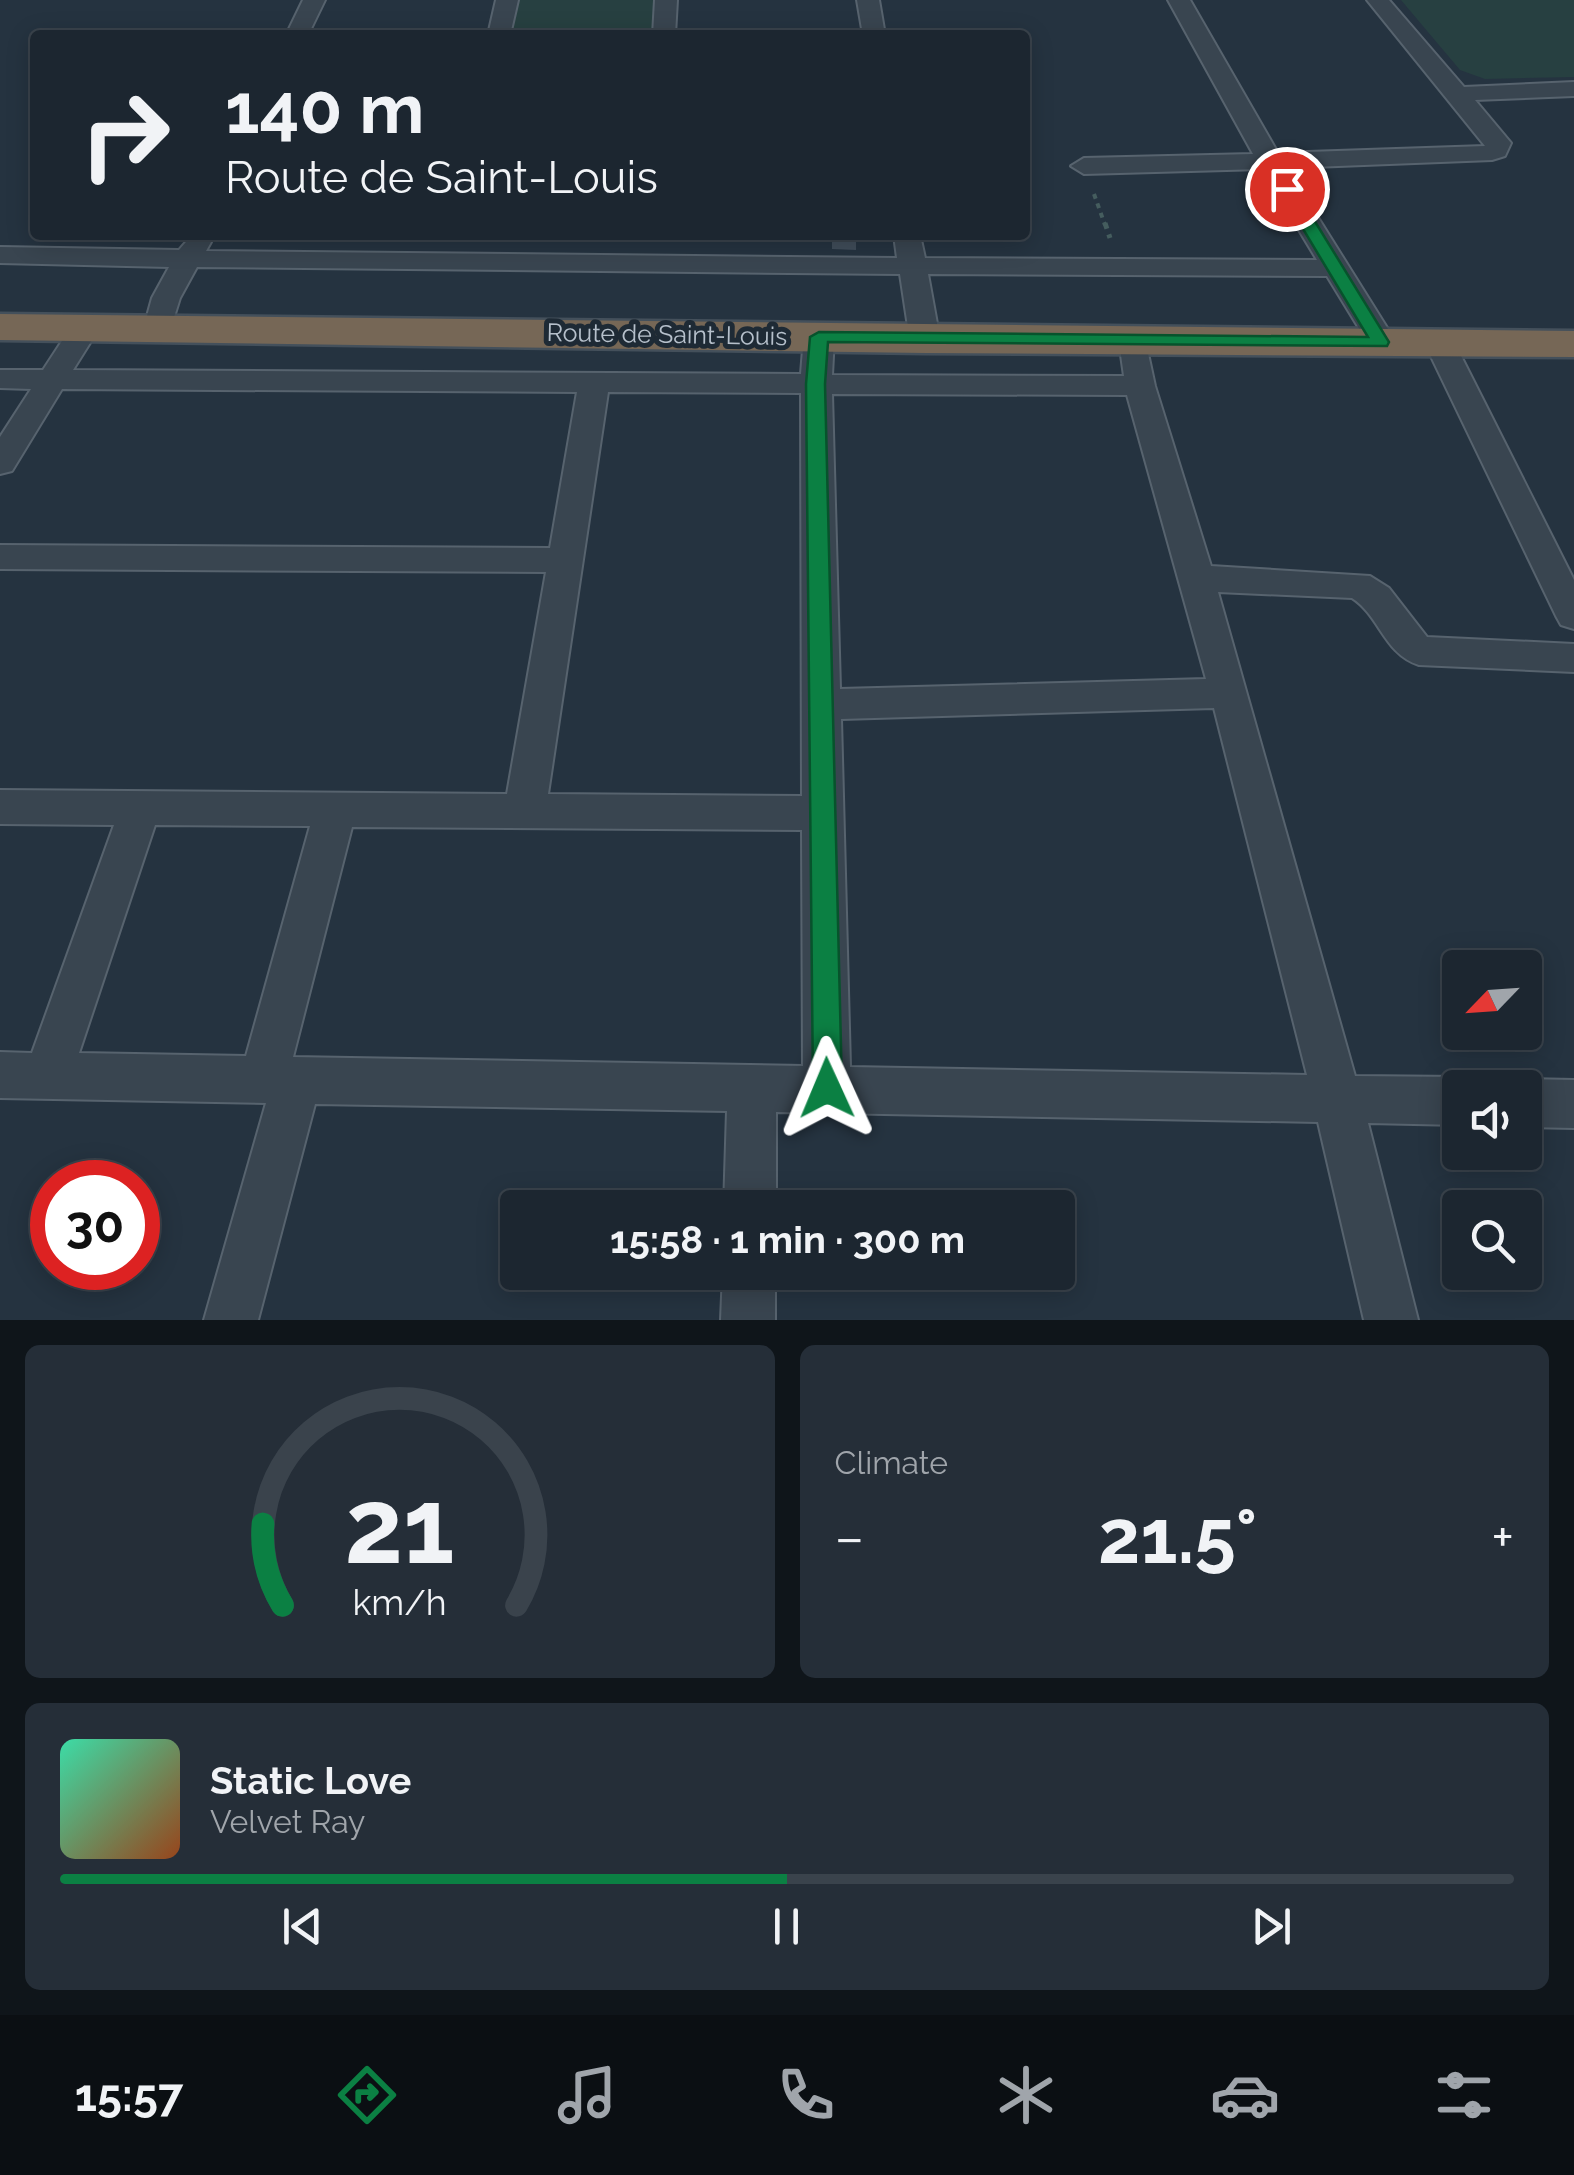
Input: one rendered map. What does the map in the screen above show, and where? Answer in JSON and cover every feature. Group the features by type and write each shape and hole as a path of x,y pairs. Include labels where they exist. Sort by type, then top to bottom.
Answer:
{"highway":[{"name":"Route de Saint-Louis","path":"0,327 159,326 924,340 1574,344"}],"street":[{"path":"299,30 314,0"},
{"path":"500,30 506,0"},
{"path":"664,30 666,0"},
{"path":"868,0 873,30"},
{"path":"1179,0 1380,342"},
{"path":"1084,166 1496,151 1499,144 1378,0"},
{"path":"1459,94 1574,89"},
{"path":"437,264 444,240"},
{"path":"658,266 659,240"},
{"path":"909,240 924,340"},
{"path":"0,255 195,247 437,264 1336,268"},
{"path":"159,326 166,298 195,247"},
{"path":"0,463 85,327"},
{"path":"819,337 816,384 827,1088"},
{"path":"1134,341 1140,386 1230,693 1338,1098 1391,1320"},
{"path":"1440,344 1574,616"},
{"path":"0,380 1140,386"},
{"path":"525,808 594,383"},
{"path":"0,556 565,560"},
{"path":"1198,578 1357,584 1377,594 1405,642 1419,651 1574,658"},
{"path":"821,705 1230,693"},
{"path":"140,806 23,1076 1442,1101"},
{"path":"0,807 823,812"},
{"path":"232,1320 336,808"},
{"path":"750,1190 752,1086"},
{"path":"1542,1103 1574,1104"},
{"path":"748,1320 749,1290"}],"green space":[{"path":"507,0 666,0 664,30 500,30"},
{"path":"1401,0 1574,0 1574,77 1485,79 1460,70"}],"route":[{"path":"827,1088 816,384 819,337 1380,342 1287,189"}]}
